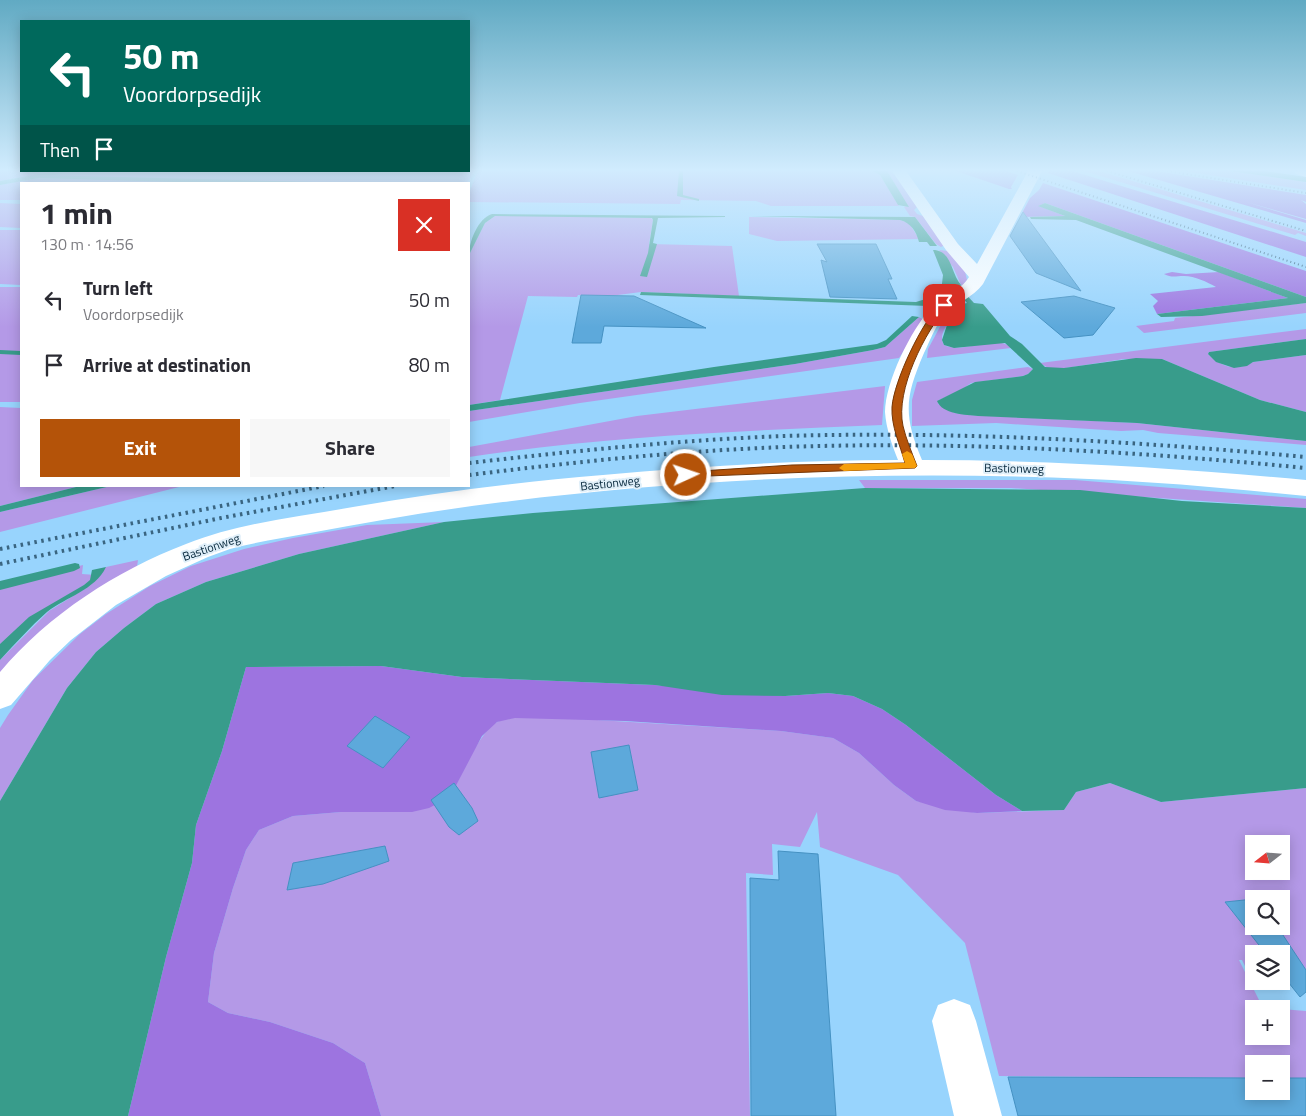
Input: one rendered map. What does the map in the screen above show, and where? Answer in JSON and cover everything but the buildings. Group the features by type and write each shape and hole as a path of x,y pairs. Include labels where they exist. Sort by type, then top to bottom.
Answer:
{"street":[{"path":"935,223 978,276"},
{"path":"912,466 898,425 897,408 899,392 915,351 936,313 962,293 978,276 1007,223"},
{"name":"Bastionweg","path":"0,695 20,668 41,647 80,615 129,582 184,555 233,538 398,507 493,494 686,475 792,469 912,466 1076,469 1306,488"},
{"path":"954,1021 978,1116"}],"shaded area":[{"path":"0,223 20,223 20,228 0,227"},
{"path":"485,223 652,223 649,244 732,246 739,296 641,292 610,296 528,296 500,400 470,405 470,253"},
{"path":"485,223 470,253 475,231 479,225"},
{"path":"653,223 657,223 653,243 657,244 647,277 640,276 648,253"},
{"path":"749,223 909,223 919,239 777,241 749,234"},
{"path":"907,223 920,223 937,246 930,246 927,242 919,242 912,228"},
{"path":"920,223 928,223 945,245 941,247 936,244"},
{"path":"1084,223 1101,223 1306,297 1306,303 1202,316 1161,317 1157,314 1288,298"},
{"path":"1101,223 1163,223 1306,271 1306,297"},
{"path":"1202,223 1244,223 1306,242 1306,257"},
{"path":"1256,223 1273,223 1306,233 1306,236 1298,233 1295,235"},
{"path":"0,230 20,230 20,285 0,284"},
{"path":"933,250 939,251 948,258 961,285 960,288 974,303 983,304 1010,336 1022,344 1045,367 1064,368 1136,358 1162,359 1260,400 1306,412 1306,441 1137,423 973,416 944,409 937,401 975,382 1023,376 1033,369 1005,343 954,348 944,345 942,340 947,325 962,304 967,303 956,291 941,292 943,275"},
{"path":"939,250 948,251 965,271 967,280 962,287 953,267"},
{"path":"1172,272 1186,274 1219,272 1288,298 1157,314 1153,306 1158,301 1150,294 1216,287 1192,277 1164,274"},
{"path":"0,287 20,287 20,402 0,402"},
{"path":"641,292 916,302 932,297 937,299 928,306 640,295"},
{"path":"963,300 965,303 962,303 945,328 942,339 944,345 961,348 998,343 1005,344 1011,348 927,358 928,349 949,310"},
{"path":"1306,303 1306,313 1144,333 1136,326 1174,321 1175,318"},
{"path":"912,316 919,317 885,347 873,350 795,364 470,411 470,405 877,344 886,340"},
{"path":"919,317 924,320 899,358 580,403 470,422 470,411 795,364 885,347"},
{"path":"1306,329 1306,339 1209,352 1208,354 1218,362 1229,367 1241,367 1253,362 1306,355 1306,412 1260,400 1162,359 1124,359 1059,369 1048,368 1040,363"},
{"path":"1306,339 1306,355 1253,362 1247,366 1234,368 1216,362 1208,354 1209,352"},
{"path":"1028,367 1033,369 1023,376 971,383 960,391 939,400 938,404 955,413 968,415 1137,423 1306,441 1306,445 1158,433 1143,430 1121,431 996,423 912,426 912,400 917,382"},
{"path":"885,386 882,425 623,439 470,457 470,447 637,416"},
{"path":"0,407 20,408 20,487 76,487 0,506"},
{"path":"859,480 1075,480 1306,499 1306,508 1011,488 865,488"},
{"path":"76,487 107,487 0,512 0,506"},
{"path":"107,487 179,487 0,532 0,512"},
{"path":"865,488 1080,490 1182,501 1306,508 1306,788 1161,802 1110,783 1076,792 1064,810 1022,811 996,795 906,725 882,709 853,696 828,693 785,696 722,695 655,685 462,677 381,666 246,667 222,751 196,825 192,863 166,957 128,1116 0,1116 0,801 67,688 96,652 156,604 206,582 299,554 444,522 533,513"},
{"path":"444,522 299,554 206,582 156,604 96,652 67,688 0,801 0,728 8,715 33,680 80,634 106,614 150,586 191,566 244,549 293,538 367,525"},
{"path":"138,560 137,567 0,674 0,660 49,611 86,588 106,567"},
{"path":"75,563 79,564 80,568 74,571 0,590 0,581"},
{"path":"83,565 82,574 96,575 84,588 42,613 0,656 0,586"},
{"path":"106,567 95,582 47,612 0,660 0,644 29,617 84,585 90,580 92,570"},
{"path":"381,666 462,677 655,685 785,696 828,693 853,696 882,709 906,725 996,795 1022,811 977,813 945,810 916,801 894,785 859,753 833,738 781,731 625,721 515,718 497,722 482,736 450,797 429,808 412,812 341,812 293,816 259,830 246,850 233,888 214,953 208,1002 228,1013 270,1022 333,1043 365,1063 381,1116 128,1116 166,957 192,863 196,825 222,751 246,667"},
{"path":"522,717 781,731 833,738 859,753 894,785 916,801 977,813 1064,810 1076,792 1110,783 1161,802 1306,788 1306,984 1290,983 1290,945 1245,945 1245,966 1242,960 1239,960 1245,972 1245,990 1254,990 1259,1000 1245,1000 1245,1045 1290,1045 1290,1010 1306,1011 1306,1078 1290,1078 1290,1055 1245,1055 1245,1078 999,1076 965,943 898,875 820,847 817,812 800,847 772,844 773,875 746,873 750,1116 381,1116 365,1063 333,1043 270,1022 228,1013 208,1002 214,953 233,888 246,850 259,830 293,816 341,812 450,797 477,745 491,727 497,722 509,718"}],"waterway":[{"path":"0,352 20,353"}],"railway":[{"path":"1174,223 1306,267"},
{"path":"1280,223 1306,231"},
{"path":"470,463 705,440 850,435 980,436 1111,442 1306,457"},
{"path":"470,475 665,454 850,445 915,445 1111,452 1306,468"},
{"path":"0,549 319,487"},
{"path":"0,564 221,518 390,487"}],"slow traffic":[{"path":"844,468 912,466 907,454"}],"route":[{"path":"686,475 792,469 912,466 898,425 897,408 899,392 915,351 936,313 944,305"}]}
